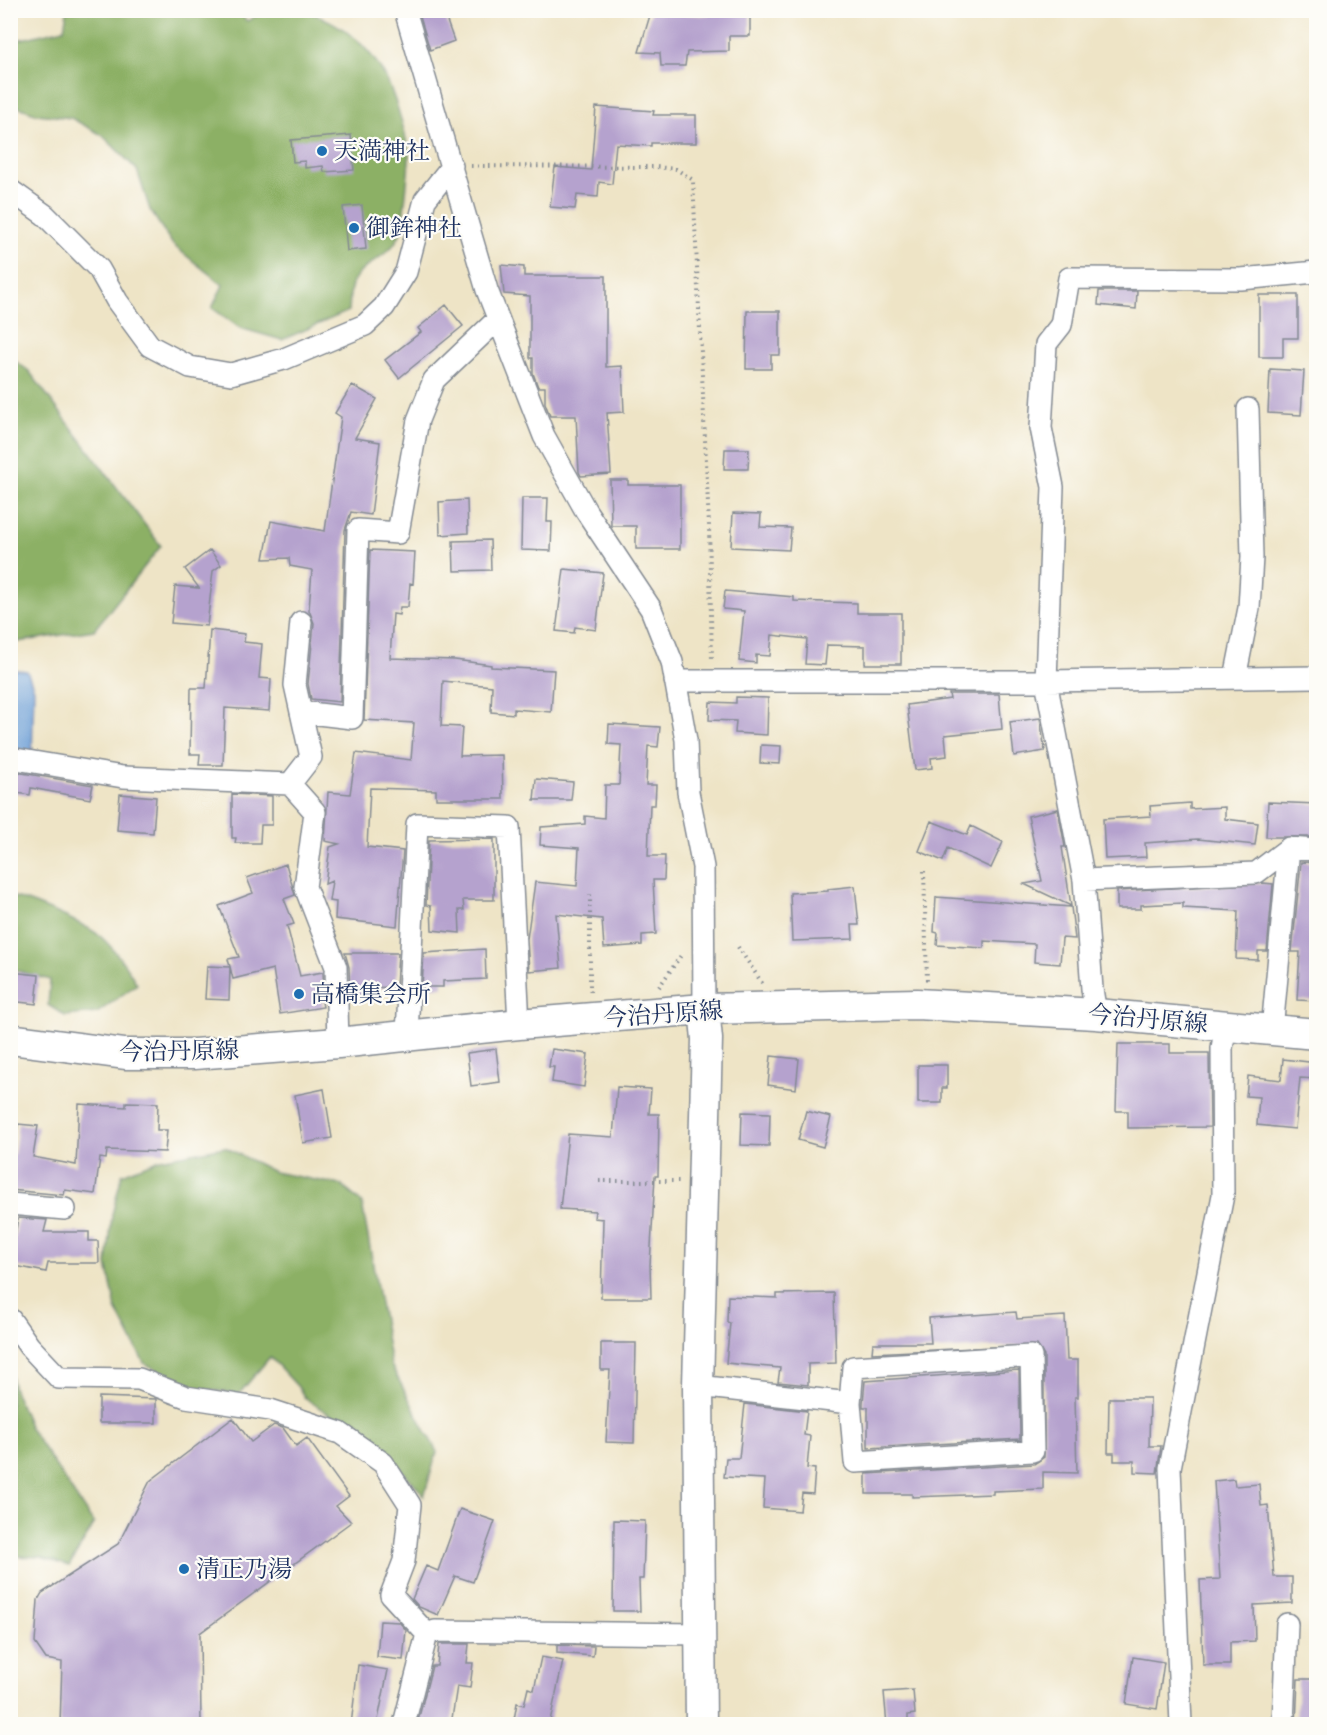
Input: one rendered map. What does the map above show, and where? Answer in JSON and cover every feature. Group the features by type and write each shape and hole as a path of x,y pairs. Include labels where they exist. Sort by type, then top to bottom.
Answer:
{"main road":[{"name":"今治丹原線","path":"10,1039 126,1054 194,1054 704,1009 928,1004 1096,1014 1317,1034"},
{"path":"701,1725 702,1634 698,1386 705,1181 707,1040 704,1009"}],"street":[{"path":"405,10 497,320 544,436 586,511 651,609 672,662 686,740 688,792 703,867 704,1009"},
{"path":"10,190 45,215 99,269 117,301 150,345 190,367 231,374 284,359 365,325 384,307 406,272 425,200 452,166"},
{"path":"1096,1014 1084,880 1046,681 1053,487 1041,428 1046,344 1061,325 1069,278 1241,279 1317,272"},
{"path":"301,712 352,718 358,530 398,533 418,420 434,380 497,320"},
{"path":"1235,678 1249,608 1252,557 1248,409"},
{"path":"290,784 311,757 295,684 301,622"},
{"path":"675,681 1046,681 1317,677"},
{"path":"10,758 123,777 290,784 315,812 305,887 336,967 338,1043"},
{"path":"407,1035 417,824 509,827 519,1024"},
{"path":"1084,880 1256,873 1289,848 1317,850"},
{"path":"1272,1030 1289,848"},
{"path":"1181,1725 1170,1468 1223,1195 1222,1048 1226,1025"},
{"path":"10,1204 65,1209"},
{"path":"10,1320 29,1346 59,1378 139,1379 186,1397 270,1410 340,1432 383,1463 410,1505 404,1561 391,1595 427,1634"},
{"path":"1031,1356 1034,1451 855,1462 850,1404 853,1366 1031,1356"},
{"path":"698,1386 850,1404"},
{"path":"1283,1725 1287,1624"},
{"path":"427,1634 435,1631 702,1634"},
{"path":"404,1725 427,1634"}],"path":[{"path":"452,166 656,167 676,169 693,180 709,526 712,682"},
{"path":"924,871 928,1004"},
{"path":"590,891 590,1020"},
{"path":"738,947 764,986"},
{"path":"655,992 687,948"},
{"path":"600,1181 705,1181"}],"green space":[{"path":"300,10 330,21 343,29 367,51 388,82 401,119 409,154 401,231 392,247 365,268 352,283 349,311 282,340 240,328 212,308 223,285 173,245 150,210 137,170 102,135 71,118 37,114 11,104 11,38 22,39 64,29 67,11 238,11 247,21 268,11"},
{"path":"11,358 29,371 161,546 94,630 11,643"},
{"path":"10,896 57,913 100,936 120,958 137,984 97,1013 65,1016 48,1005 50,980 11,969"},
{"path":"225,1147 274,1172 341,1185 362,1203 391,1365 437,1452 424,1496 399,1467 385,1455 305,1398 298,1387 270,1357 239,1394 190,1387 144,1363 116,1309 107,1264 112,1215 122,1174 160,1159"},
{"path":"10,1370 14,1390 30,1428 94,1524 69,1566 41,1557 11,1556"}],"water":[{"path":"10,669 27,671 34,689 32,758 11,754"}],"building":[{"path":"418,10 443,10 454,41 430,50"},
{"path":"709,10 750,10 750,36 729,36 729,51 687,52 685,66 661,66 660,53 639,52 651,12 709,16"},
{"path":"596,107 654,111 653,115 696,115 696,143 651,143 651,146 616,144 612,184 599,182 598,197 577,195 575,209 550,207 555,167 591,170"},
{"name":"天満神社","path":"351,135 354,170 324,172 323,166 305,168 305,161 293,162 291,140"},
{"name":"御鉾神社","path":"362,205 366,249 347,251 343,207"},
{"path":"501,265 524,267 524,276 606,276 606,367 622,366 624,412 607,413 611,474 581,476 576,416 550,416 545,403 545,387 538,387 533,373 533,358 530,358 530,296 504,294"},
{"path":"1099,291 1137,291 1136,309 1098,305"},
{"path":"1259,295 1298,295 1298,338 1283,338 1283,357 1259,357"},
{"path":"446,305 463,326 399,378 385,360 421,332 418,328"},
{"path":"747,311 780,311 780,355 771,355 771,369 746,369"},
{"path":"1270,369 1304,371 1301,415 1268,413"},
{"path":"352,385 377,399 355,438 380,442 371,515 351,512 345,530 340,702 311,699 308,684 314,623 309,610 312,570 290,566 289,558 264,559 271,521 325,531 341,417 335,413"},
{"path":"725,449 749,449 748,469 724,469"},
{"path":"610,480 628,480 628,485 680,485 680,549 636,549 636,526 611,526"},
{"path":"522,498 548,498 547,522 552,522 551,551 521,550"},
{"path":"467,500 468,533 440,535 439,502"},
{"path":"733,513 761,514 760,527 791,528 789,550 731,547"},
{"path":"490,540 491,570 454,571 453,541"},
{"path":"210,550 221,565 213,571 207,626 171,623 175,586 199,588 185,569"},
{"path":"370,550 415,552 413,584 410,583 408,607 400,607 399,615 393,614 390,658 455,660 491,665 491,667 554,670 551,712 514,709 514,714 491,712 492,686 443,681 441,726 462,727 460,756 502,755 503,799 436,799 436,790 370,788 367,847 403,851 397,926 335,919 336,902 329,901 332,881 325,884 330,847 339,844 325,841 328,792 350,794 356,753 411,760 414,723 364,720"},
{"path":"564,569 603,573 596,630 575,627 574,633 556,631"},
{"path":"725,591 794,597 794,601 857,603 857,613 901,613 901,664 865,664 865,646 827,645 825,665 805,664 807,639 772,635 770,656 756,655 756,663 739,661 744,611 723,609"},
{"path":"210,630 245,634 244,642 262,644 259,678 271,679 269,711 225,708 223,765 199,765 200,754 190,754 191,688 206,688"},
{"path":"949,694 999,694 1002,729 945,735 947,756 931,758 932,768 915,770 907,705 950,699"},
{"path":"736,697 768,698 767,735 735,733 736,721 709,720 710,702 736,703"},
{"path":"1040,718 1045,751 1014,756 1010,722"},
{"path":"609,724 660,727 658,747 648,746 646,785 656,785 655,805 650,805 648,856 665,856 664,880 653,880 656,934 642,935 642,945 604,948 602,919 556,914 561,968 529,971 527,939 535,882 577,886 579,848 540,845 541,827 585,824 585,816 604,818 605,785 619,785 621,745 608,744"},
{"path":"761,745 781,746 780,764 760,763"},
{"path":"10,771 93,785 90,799 31,788 30,795 10,792"},
{"path":"536,779 573,782 571,800 534,800"},
{"path":"120,794 156,797 153,833 117,830"},
{"path":"232,794 272,796 272,825 261,825 260,843 235,843 236,838 232,838"},
{"path":"1268,802 1317,804 1317,837 1266,837"},
{"path":"1190,803 1190,809 1225,807 1225,819 1258,823 1255,845 1198,839 1145,843 1146,857 1105,859 1103,819 1151,816 1150,806"},
{"path":"1058,809 1065,847 1062,847 1071,906 1024,884 1042,881 1028,816"},
{"path":"931,821 967,835 971,826 1003,842 991,868 948,848 943,861 919,851"},
{"path":"494,839 494,900 463,900 464,910 459,910 460,933 432,930 431,906 426,905 429,840"},
{"path":"1301,862 1317,863 1317,1001 1297,1000 1300,952 1292,952"},
{"path":"286,864 295,895 284,899 294,924 287,926 300,976 323,972 324,996 321,996 323,1007 280,1014 273,969 233,979 228,959 239,957 219,906 253,893 247,878"},
{"path":"1273,884 1267,951 1258,951 1258,960 1236,959 1238,911 1183,908 1183,903 1141,905 1141,909 1117,909 1117,891"},
{"path":"855,886 859,925 852,925 853,939 792,941 790,893 828,891 828,889"},
{"path":"936,897 1071,907 1075,939 1062,938 1060,964 1034,962 1035,944 984,941 984,948 937,945 938,933 934,932"},
{"path":"485,949 486,979 443,981 443,987 422,987 424,953"},
{"path":"345,953 398,953 396,987 364,988 365,996 350,996 349,967"},
{"path":"207,966 230,967 229,1000 205,999"},
{"path":"10,972 39,975 36,1004 10,1001"},
{"path":"1118,1044 1170,1044 1170,1053 1209,1053 1210,1127 1128,1128 1128,1111 1116,1111"},
{"path":"496,1049 500,1082 471,1086 467,1053"},
{"path":"552,1049 588,1054 584,1087 552,1082 554,1067 549,1067"},
{"path":"771,1056 799,1059 796,1089 768,1085"},
{"path":"1283,1059 1317,1063 1317,1079 1300,1078 1295,1129 1257,1125 1259,1097 1246,1096 1248,1076 1281,1080"},
{"path":"918,1065 947,1065 947,1088 942,1088 942,1103 918,1103"},
{"path":"617,1087 651,1089 649,1114 659,1114 658,1176 655,1176 650,1265 651,1298 601,1298 603,1219 594,1218 595,1211 560,1209 568,1134 613,1137"},
{"path":"324,1089 332,1138 303,1143 295,1095"},
{"path":"126,1102 158,1103 157,1130 167,1130 165,1152 107,1150 106,1159 100,1158 95,1194 65,1190 64,1195 10,1190 10,1155 14,1155 18,1124 38,1126 33,1157 76,1165 79,1104 126,1107"},
{"path":"806,1111 831,1117 823,1147 798,1140"},
{"path":"742,1112 770,1113 769,1146 741,1145"},
{"path":"18,1218 47,1220 44,1232 89,1232 89,1241 98,1241 99,1263 48,1263 46,1272 10,1265"},
{"path":"834,1293 836,1363 808,1364 808,1385 778,1382 780,1368 726,1363 730,1323 727,1322 728,1296 777,1298 777,1294"},
{"path":"1016,1312 1017,1319 1065,1316 1067,1360 1078,1360 1078,1397 1075,1397 1077,1473 1043,1472 1043,1489 993,1491 993,1494 912,1497 912,1494 866,1494 866,1474 1034,1464 1044,1457 1044,1356 1037,1345 872,1353 873,1343 931,1343 929,1318"},
{"path":"601,1343 636,1343 634,1443 606,1442 610,1370 601,1370"},
{"path":"1019,1370 1020,1439 868,1448 868,1407 863,1407 865,1381"},
{"path":"99,1397 156,1399 156,1423 99,1423"},
{"path":"1109,1398 1150,1398 1149,1446 1161,1446 1157,1473 1134,1472 1134,1461 1114,1461 1114,1453 1108,1453"},
{"path":"745,1404 807,1411 804,1435 810,1436 807,1468 815,1469 813,1494 802,1493 800,1511 763,1508 765,1479 724,1477 726,1458 739,1458"},
{"name":"清正乃湯","path":"233,1418 251,1442 274,1425 283,1428 296,1446 307,1438 349,1496 336,1506 351,1522 200,1633 201,1725 60,1725 62,1662 46,1659 35,1643 38,1600 42,1593 118,1544 150,1481"},
{"path":"1234,1479 1235,1486 1259,1484 1261,1506 1268,1505 1274,1577 1292,1577 1292,1603 1254,1605 1255,1641 1230,1642 1230,1665 1203,1665 1200,1580 1220,1579 1214,1481"},
{"path":"460,1509 495,1521 473,1582 455,1576 438,1615 419,1607 412,1599 426,1566 438,1571"},
{"path":"614,1520 645,1521 643,1579 639,1579 640,1611 613,1611"},
{"path":"380,1621 399,1622 406,1630 403,1660 377,1657"},
{"path":"439,1644 469,1644 467,1663 473,1663 470,1688 457,1686 451,1725 417,1725 432,1666 437,1666"},
{"path":"557,1645 594,1646 593,1656 557,1653"},
{"path":"541,1657 563,1661 550,1721 546,1721 546,1725 513,1725 517,1703 524,1705 528,1688 534,1690"},
{"path":"1133,1657 1164,1662 1157,1709 1126,1704"},
{"path":"358,1665 388,1670 377,1725 351,1725"},
{"path":"1298,1679 1317,1679 1317,1725 1296,1725"},
{"path":"913,1690 915,1714 908,1715 908,1725 887,1725 884,1692"}],"place":[{"name":"天満神社","path":"322,151"},
{"name":"御鉾神社","path":"354,228"},
{"name":"高橋集会所","path":"299,994"},
{"name":"清正乃湯","path":"184,1569"}]}
